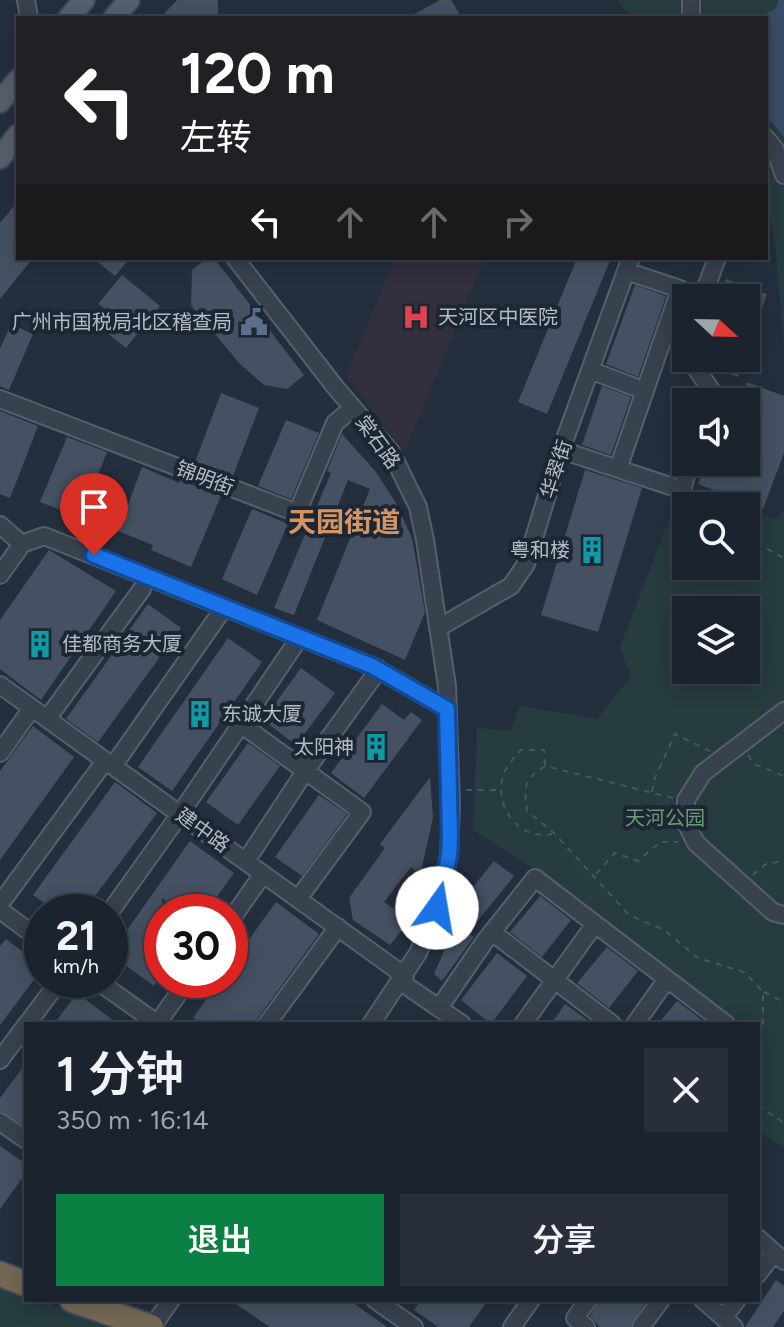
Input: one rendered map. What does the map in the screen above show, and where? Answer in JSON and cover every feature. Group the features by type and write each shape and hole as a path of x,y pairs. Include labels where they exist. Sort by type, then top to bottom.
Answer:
{"highway":[{"path":"0,1274 24,1283"},
{"path":"78,1302 152,1327"}],"main road":[{"path":"71,16 84,0"},
{"path":"116,16 129,0"},
{"path":"0,102 16,82"},
{"path":"0,158 16,138"}],"street":[{"path":"26,0 36,16"},
{"path":"768,140 775,149 784,175"},
{"name":"棠石路","path":"237,260 391,452 418,507 438,628 447,709 449,856 440,895 418,953 372,1022"},
{"path":"707,284 716,260"},
{"path":"628,264 672,287"},
{"name":"华翠街","path":"438,628 511,586 526,564 561,450 628,264"},
{"path":"618,469 672,326"},
{"path":"590,370 645,391"},
{"name":"锦明街","path":"0,399 297,513 335,423 353,408"},
{"path":"561,450 682,490 686,476"},
{"path":"0,525 22,544"},
{"path":"0,575 22,544 44,536 379,669 447,709"},
{"path":"47,719 142,589"},
{"path":"24,926 0,907 219,615"},
{"path":"123,894 296,643"},
{"path":"246,861 306,770 379,669"},
{"name":"建中路","path":"0,685 338,927 459,1022"},
{"path":"0,753 32,708"},
{"path":"784,711 703,773 686,800 686,823 696,843 773,912 784,915"},
{"path":"242,725 362,812 298,899"},
{"path":"248,895 263,874"},
{"path":"439,1008 492,932 535,878 723,1022"},
{"path":"524,1022 595,924"},
{"path":"268,1022 338,927"},
{"path":"492,932 609,1022"},
{"path":"636,1022 667,979"},
{"path":"28,1022 46,998"},
{"path":"121,998 155,1022"},
{"path":"159,1022 176,998"},
{"path":"0,1060 24,1028"},
{"path":"0,1122 24,1139"},
{"path":"760,1240 779,1257 760,1272"},
{"path":"152,1327 170,1302"},
{"path":"378,1302 414,1327"},
{"path":"512,1327 530,1302"},
{"path":"586,1327 575,1318 587,1302"},
{"path":"641,1327 660,1302"},
{"path":"705,1302 729,1322 736,1302"}],"path":[{"path":"760,545 784,558"},
{"path":"651,794 675,734 722,756"},
{"path":"741,744 754,764 784,776"},
{"path":"545,766 544,750 521,750 510,761 503,775 501,798 514,823 529,833 542,836 554,833"},
{"path":"686,800 545,766 532,774 524,790 527,811 554,833 629,915 664,930 698,958 744,972 763,992 784,1002"},
{"path":"450,790 501,790"},
{"path":"595,875 615,853 638,861 660,842 696,843"},
{"path":"744,885 766,864 784,861"},
{"path":"760,1031 763,1024 763,992"},
{"path":"760,1106 784,1123"}],"shaded area":[{"name":"天河区中医院","path":"394,260 484,260 405,451 346,376"}],"green space":[{"path":"617,0 784,0 784,342 774,234 768,214 768,16 630,16"},
{"name":"天河公园","path":"784,511 784,1148 760,1131 760,1022 731,1022 532,868 473,830 477,728 511,731 520,706 597,719 631,677 620,647 672,512 672,580 760,580 760,515 775,519"},
{"path":"0,1283 24,1293 24,1302 45,1302 104,1327 0,1327"}],"water":[{"path":"779,0 784,0 784,137 768,117 768,16 748,16 763,15 775,9"}],"building":[{"path":"177,0 218,0 218,16 162,16"},
{"path":"440,0 451,0 461,16 411,16"},
{"path":"16,203 16,260 31,260 0,299 0,223"},
{"path":"95,260 128,260 115,276"},
{"path":"204,260 216,260 304,375 287,389 264,385 239,363 191,305 192,270"},
{"path":"576,260 610,260 547,414 518,402"},
{"path":"122,275 160,306 126,348 96,324 107,310 98,304"},
{"path":"635,285 666,296 638,377 606,364"},
{"path":"760,291 767,294 760,314"},
{"path":"11,324 33,334 9,390 0,386 0,349"},
{"path":"747,382 784,396 784,453 763,509 760,508 760,492 719,492 698,484 701,476 760,476 760,388 745,388"},
{"path":"602,386 631,397 611,455 582,445"},
{"path":"221,393 259,408 233,476 195,462"},
{"path":"0,411 38,426 10,498 0,494"},
{"path":"286,420 319,433 291,499 258,486"},
{"path":"342,434 376,472 396,503 412,538 425,612 405,660 317,620 370,489 348,480 294,615 274,608 331,473 327,471"},
{"path":"67,437 107,452 81,518 40,502"},
{"path":"142,467 221,496 191,567 151,550 153,545 118,531"},
{"name":"粤和楼","path":"585,470 642,488 598,632 541,615"},
{"path":"252,509 288,524 257,595 222,579"},
{"name":"佳都商务大厦","path":"49,550 116,591 41,700 0,669 0,620"},
{"path":"148,604 181,628 98,742 66,719"},
{"name":"东诚大厦","path":"228,638 262,662 172,791 138,767"},
{"path":"301,668 335,693 296,745 263,720"},
{"name":"太阳神","path":"382,704 404,720 411,712 422,720 364,798 331,773"},
{"path":"33,726 74,757 0,860 0,771"},
{"path":"248,743 280,766 238,825 206,802"},
{"path":"430,777 433,818 420,875 411,867 384,902 410,920 390,945 353,920 349,898 385,848 380,844"},
{"path":"115,782 157,813 96,894 34,894"},
{"path":"319,795 347,814 302,876 275,857"},
{"path":"190,841 234,873 219,894 152,894"},
{"path":"494,861 514,876 468,933 474,937 442,981 434,974 461,911 457,907"},
{"path":"540,896 571,920 542,957 510,932"},
{"path":"276,902 319,934 257,1022 198,1022 193,1018 207,998 248,998 248,941"},
{"path":"144,906 144,979 128,967 128,929"},
{"path":"6,939 24,952 24,993 0,1025 0,946"},
{"path":"607,947 638,971 609,1008 577,983"},
{"path":"497,953 527,976 492,1022 461,1000"},
{"path":"73,998 84,998 115,1022 55,1022"},
{"path":"677,1001 705,1022 660,1022"},
{"path":"565,1004 590,1022 552,1022"},
{"path":"24,1066 24,1126 0,1111 0,1098"},
{"path":"0,1146 24,1163 24,1176 0,1209"},
{"path":"776,1280 784,1286 784,1311 773,1327 745,1327"},
{"path":"233,1302 352,1302 387,1327 270,1327"},
{"path":"420,1302 487,1302 469,1327 438,1327 414,1310"},
{"path":"598,1302 646,1302 630,1327 600,1327 590,1316"}],"place":[{"name":"天河区中医院","path":"416,317"},
{"name":"广州市国税局北区稽查局","path":"254,322"},
{"name":"粤和楼","path":"592,550"},
{"name":"佳都商务大厦","path":"40,644"},
{"name":"东诚大厦","path":"200,714"},
{"name":"太阳神","path":"376,747"}],"district":[{"name":"天园街道","path":"344,522"}],"route":[{"path":"94,555 379,669 447,709 450,837 449,856 437,908"}]}
